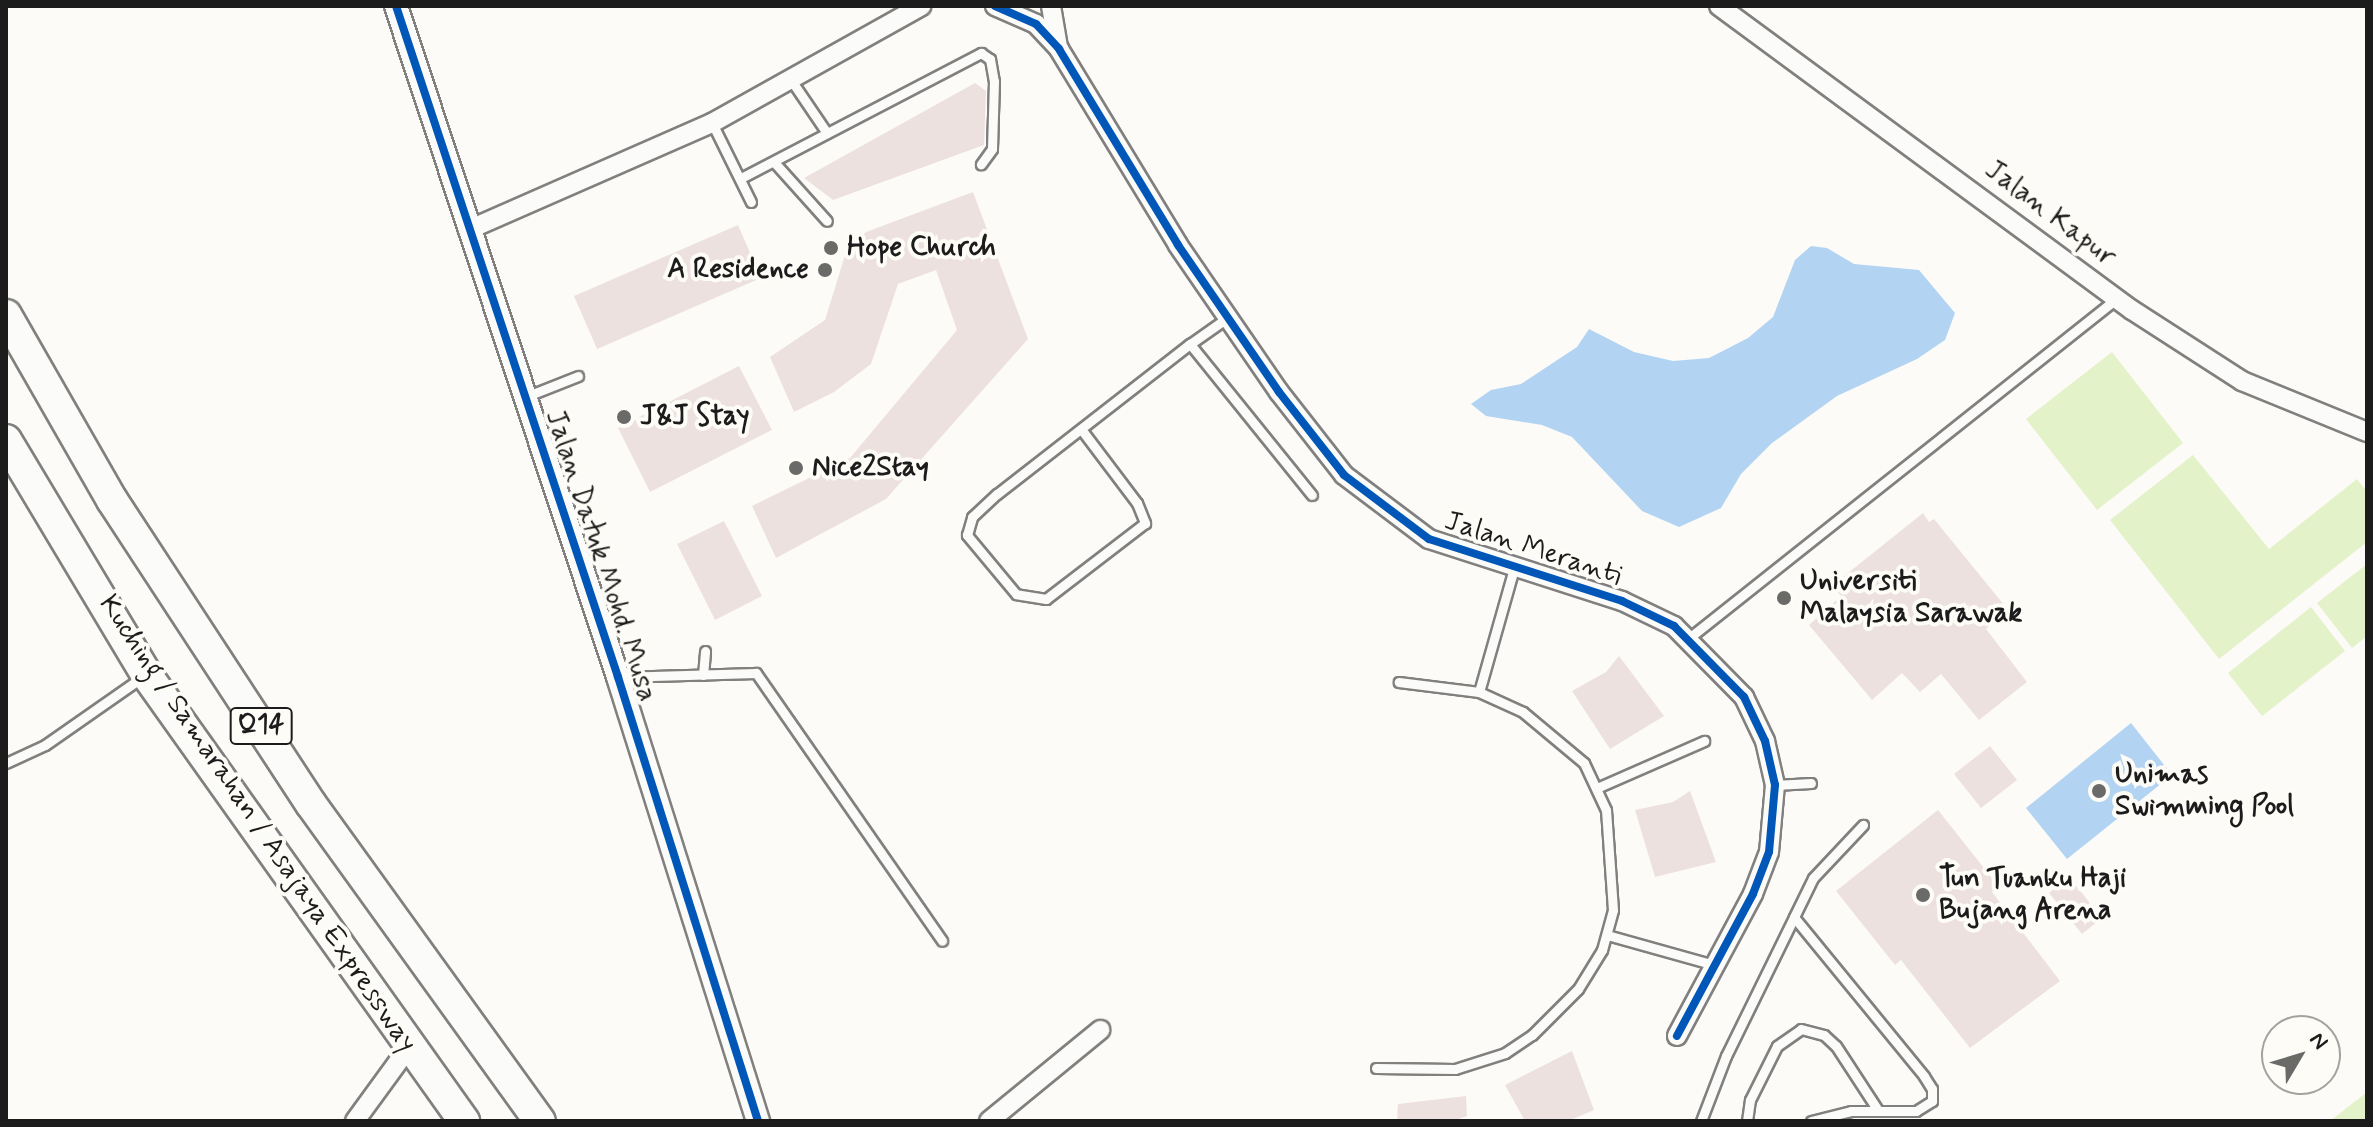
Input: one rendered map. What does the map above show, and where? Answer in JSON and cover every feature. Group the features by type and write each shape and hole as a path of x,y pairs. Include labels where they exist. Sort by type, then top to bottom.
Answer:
{"highway":[{"name":"Kuching / Samarahan / Asajaya Expressway","path":"6,315 112,500 311,804 540,1121"},
{"name":"Kuching / Samarahan / Asajaya Expressway","path":"6,440 146,674 464,1121"}],"street":[{"name":"Jalan Datuk Mohd. Musa","path":"396,6 618,677 758,1121"},
{"path":"468,230 712,123 922,6"},
{"path":"997,7 1021,6"},
{"path":"1051,6 1059,49"},
{"name":"Jalan Kapur","path":"1719,6 2112,302 2242,381 2367,432"},
{"path":"997,7 1036,24 1059,49"},
{"name":"Jalan Meranti","path":"1059,49 1227,318 1344,475 1429,539 1622,601 1689,638 1744,697 1765,741 1775,785 1769,852 1753,894 1711,964 1677,1036"},
{"path":"989,1121 1100,1030"},
{"path":"355,1121 409,1047"}],"lane":[{"path":"741,178 981,53 990,59 994,81 992,149 981,164"},
{"path":"797,76 827,133"},
{"path":"712,123 751,202"},
{"path":"774,162 827,221"},
{"path":"1689,638 1887,485 2112,302"},
{"path":"1081,429 1137,503 1145,523 1046,599 1016,594 967,535 972,517 1081,429 1227,318"},
{"path":"1190,344 1312,495"},
{"path":"524,397 578,376"},
{"path":"1479,692 1514,568"},
{"path":"703,675 705,651"},
{"path":"618,677 756,673 769,684 942,941"},
{"path":"6,763 45,745 146,674"},
{"path":"1376,1068 1455,1069 1505,1053 1561,1009 1591,969 1607,935 1614,872 1599,787 1560,739 1523,712 1479,692 1399,682"},
{"path":"1599,787 1704,741"},
{"path":"1775,785 1811,783"},
{"path":"1701,1121 1726,1056 1813,878 1863,825"},
{"path":"1794,917 1932,1089 1932,1101 1924,1109 1877,1109 1811,1121"},
{"path":"1607,935 1711,964"},
{"path":"1747,1121 1750,1100 1777,1046 1801,1029 1824,1035 1836,1046 1877,1109"}],"green space":[{"path":"2112,352 2183,443 2097,510 2026,419"},
{"path":"2193,455 2269,549 2357,479 2367,492 2367,542 2219,659 2110,520"},
{"path":"2367,564 2367,636 2352,648 2317,603"},
{"path":"2311,607 2345,651 2262,716 2228,673"},
{"path":"2367,1092 2367,1121 2330,1121"}],"water":[{"path":"1811,246 1827,248 1854,264 1919,270 1955,313 1945,340 1917,359 1837,396 1772,443 1741,474 1721,508 1679,527 1642,511 1572,437 1542,425 1486,416 1471,404 1491,390 1521,384 1577,347 1589,329 1634,352 1673,361 1709,358 1748,338 1773,317 1795,260"},
{"name":"Unimas Swimming Pool","path":"2131,723 2172,775 2067,859 2026,808"}],"building":[{"path":"975,83 986,91 984,145 833,200 804,178"},
{"path":"973,192 1028,339 886,499 776,558 752,506 850,458 957,330 936,270 898,284 871,364 834,392 794,412 770,357 825,320 846,252 866,232"},
{"path":"738,225 761,278 597,349 574,296"},
{"path":"739,366 772,430 650,492 618,428"},
{"path":"1923,513 1929,522 1934,519 2009,611 1986,629 2027,682 1979,720 1941,674 1920,692 1902,673 1872,700 1809,625 1841,596 1833,585"},
{"path":"724,521 762,596 715,620 677,544"},
{"path":"1619,656 1664,716 1610,749 1572,691 1606,672"},
{"path":"1990,746 2017,780 1981,808 1954,774"},
{"path":"1690,791 1716,862 1655,877 1635,810 1673,802"},
{"path":"1938,810 1999,887 1992,892 2060,981 1970,1048 1901,960 1895,965 1836,891"},
{"path":"2069,877 2102,918 2082,934 2049,893"},
{"path":"1572,1051 1594,1110 1568,1121 1525,1121 1505,1085"},
{"path":"1466,1096 1467,1116 1453,1121 1397,1121 1398,1104"}],"cycle path":[{"path":"396,6 618,677 758,1121"},
{"path":"995,6 1036,24 1059,49 1178,245 1279,392 1344,475 1429,539 1622,601 1674,626 1744,697 1765,741 1775,785 1769,852 1753,894 1677,1036"}],"place":[{"name":"Hope Church","path":"831,248"},
{"name":"A Residence","path":"825,270"},
{"name":"J&J Stay","path":"624,417"},
{"name":"Nice2Stay","path":"796,468"},
{"name":"Universiti Malaysia Sarawak","path":"1784,598"},
{"name":"Unimas Swimming Pool","path":"2099,791"},
{"name":"Tun Tuanku Haji Bujang Arena","path":"1923,895"}]}
